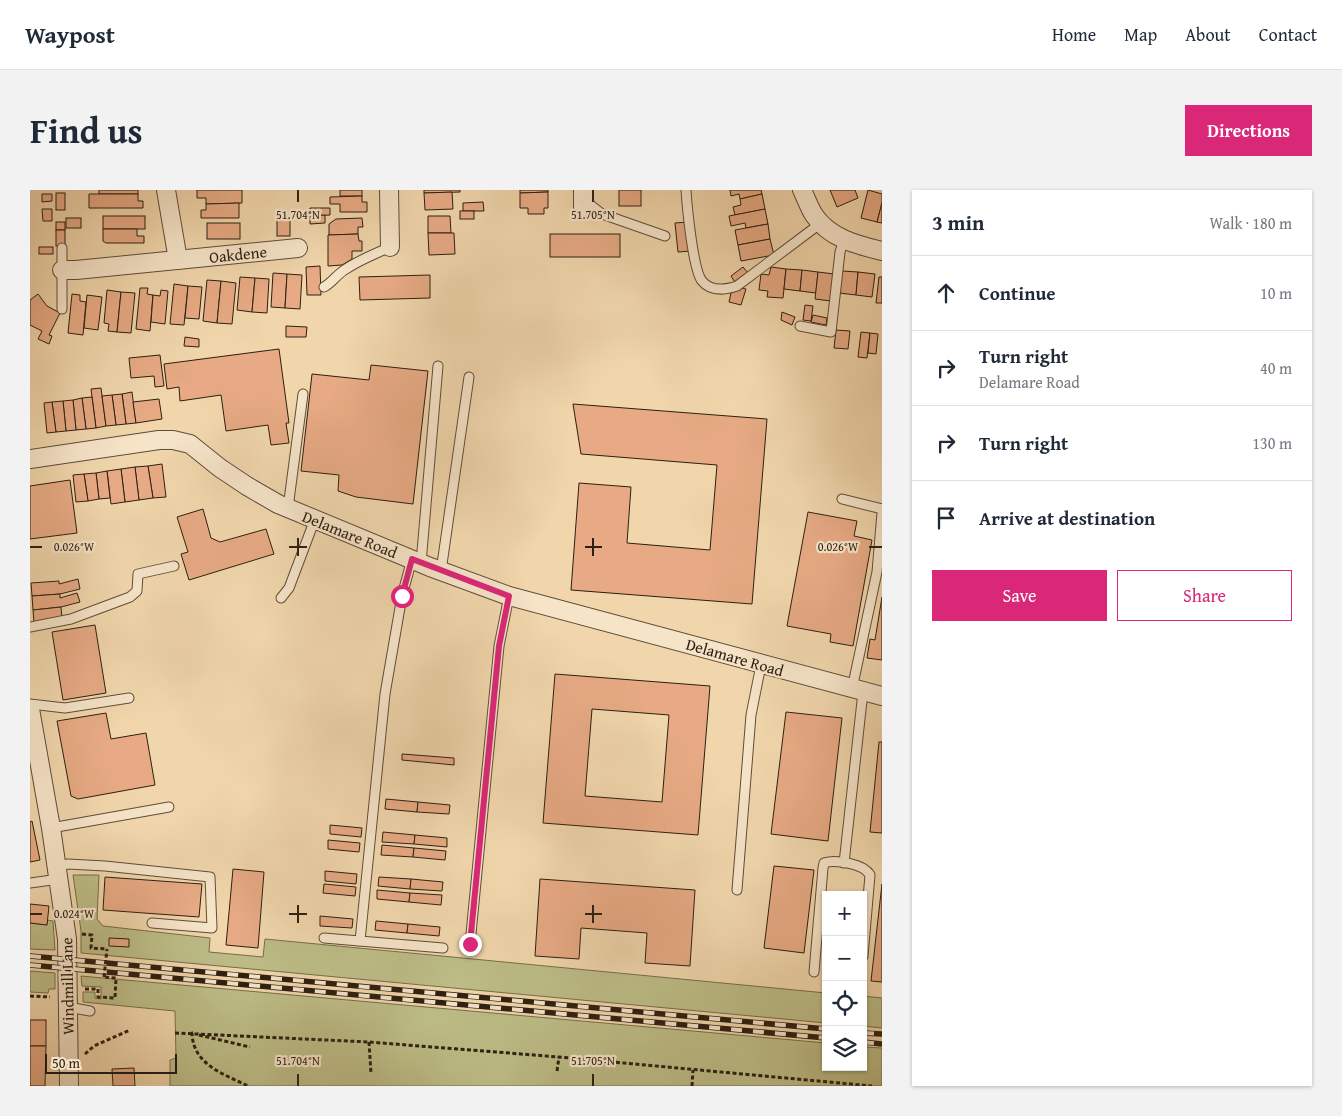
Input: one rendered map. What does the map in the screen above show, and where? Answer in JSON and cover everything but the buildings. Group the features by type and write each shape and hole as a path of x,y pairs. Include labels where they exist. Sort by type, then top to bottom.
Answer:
{"street":[{"path":"166,190 178,260"},
{"path":"389,190 390,247"},
{"path":"802,190 814,215 829,231 844,240 882,251"},
{"name":"Oakdene","path":"62,270 298,248"},
{"name":"Delamare Road","path":"30,459 159,440 190,444 220,468 247,486 288,508 441,571 509,596 882,696"},
{"name":"Windmill Lane","path":"30,709 39,780 51,828 67,939 63,1002 69,1082"}],"lane":[{"path":"686,190 696,266 701,280 709,287 720,290 737,286 821,223"},
{"path":"583,199 602,214 665,236"},
{"path":"800,326 831,332 840,252 844,240"},
{"path":"324,287 347,268 390,247"},
{"path":"62,248 62,309"},
{"path":"360,941 385,694 402,596 416,561 438,366"},
{"path":"441,571 469,376"},
{"path":"288,508 303,394"},
{"path":"842,499 882,511 877,572 858,690 844,863"},
{"path":"280,598 289,588 314,519"},
{"path":"30,627 71,619 130,597 137,591 138,574 174,566"},
{"path":"470,944 499,646 509,596"},
{"path":"737,890 752,715 761,665"},
{"path":"30,704 65,708 129,698"},
{"path":"51,828 170,807"},
{"path":"814,972 824,863 844,863 866,868 870,875 865,936"},
{"path":"30,883 58,872 68,864 210,877 212,928 152,923"},
{"path":"324,938 443,948"},
{"path":"63,1002 90,1011"}],"path":[{"path":"79,989 98,989 98,997 114,998 116,978 104,977 106,949 91,948 92,935 81,934"},
{"path":"30,996 63,1002"},
{"path":"69,1082 81,1057 94,1046 130,1030"},
{"path":"175,1033 369,1042 558,1057 872,1086"},
{"path":"192,1033 250,1047"},
{"path":"192,1033 192,1042 199,1054 214,1070 248,1086"},
{"path":"369,1042 371,1073"},
{"path":"557,1071 558,1057"},
{"path":"692,1086 693,1070"},
{"path":"808,1086 809,1081"}],"green space":[{"path":"73,875 99,875 97,919 103,926 210,938 209,952 263,957 265,939 822,993 822,1023 81,953 81,931"},
{"path":"47,920 53,921 55,950 30,949 30,923 47,925"},
{"path":"30,971 55,973 55,989 49,989 48,993 30,992"},
{"path":"81,976 822,1043 822,1071 867,1071 867,1047 882,1048 882,1086 170,1086 170,1060 176,1058 175,1011 83,1002 83,992 95,992 95,998 101,999 101,987 82,986"},
{"path":"867,996 882,998 882,1028 867,1026"}],"railway":[{"path":"30,956 822,1029"},
{"path":"30,965 822,1038"},
{"path":"867,1033 882,1034"},
{"path":"867,1042 882,1044"}],"route":[{"path":"402,596 412,559 509,596 499,646 470,944"}]}
